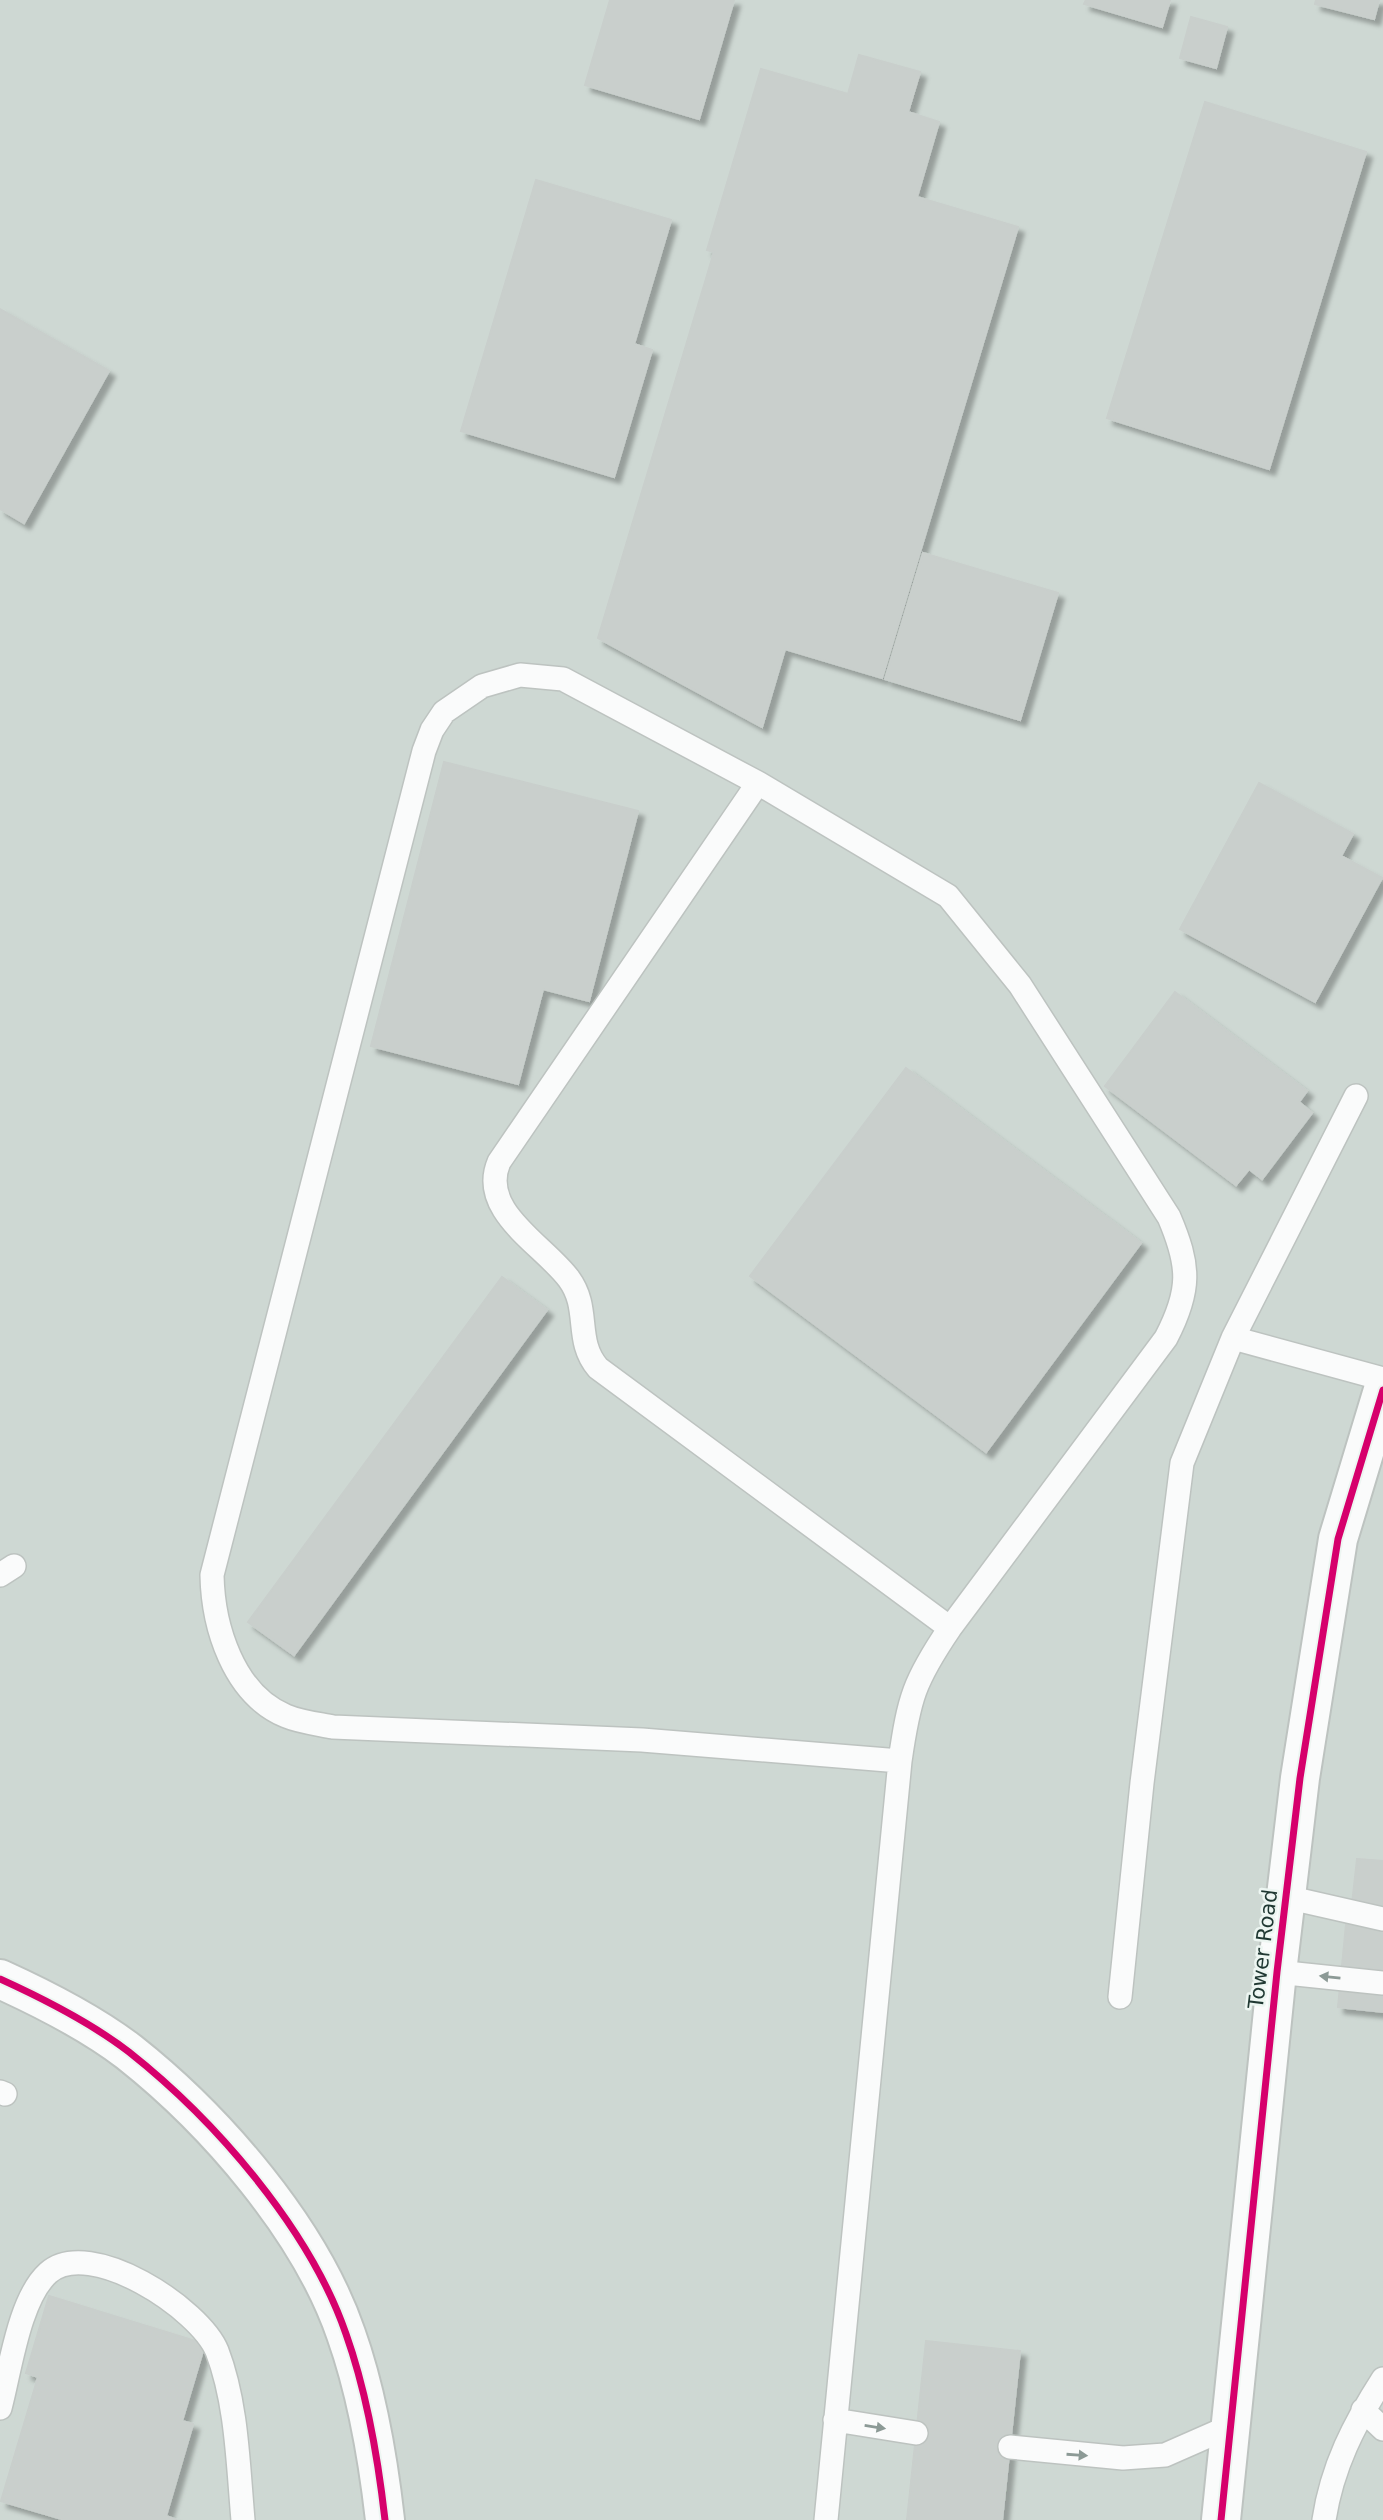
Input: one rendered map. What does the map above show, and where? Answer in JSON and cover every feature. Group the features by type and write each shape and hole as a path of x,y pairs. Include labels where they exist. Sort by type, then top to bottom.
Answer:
{"street":[{"name":"Tower Road","path":"1221,2520 1277,1972 1302,1766 1338,1539 1383,1390"},
{"path":"0,1979 32,1994 128,2052 178,2095 233,2153 281,2213 319,2274 346,2333 377,2453 385,2520"}],"lane":[{"path":"826,2520 856,2240 900,1762 913,1690 920,1673 950,1628 1166,1338 1185,1292 1184,1251 1170,1217 1020,985 967,916 948,896 758,783 562,679 520,675 491,683 444,712 424,751 212,1575 213,1601 230,1660 263,1702 285,1716 333,1727 642,1740 900,1762"},
{"path":"758,783 499,1162 494,1174 495,1193 506,1213 560,1268 577,1291 584,1348 598,1368 950,1628"},
{"path":"1119,1997 1142,1783 1182,1463 1233,1338 1356,1097"},
{"path":"1233,1338 1383,1379"},
{"path":"1286,1896 1383,1919"},
{"path":"1277,1972 1383,1983"},
{"path":"0,2408 25,2312 40,2281 50,2271 69,2264 88,2264 121,2272 168,2297 199,2322 216,2349 228,2390 243,2520"},
{"path":"1324,2520 1334,2472 1363,2410 1383,2379"},
{"path":"1363,2410 1383,2429"},
{"path":"835,2420 916,2433"},
{"path":"1010,2448 1123,2458 1165,2455 1231,2426"}],"shaded area":[{"path":"0,0 1383,0 1383,2520 0,2520"}],"building":[{"path":"610,0 734,0 699,119 585,85"},
{"path":"1086,0 1170,0 1162,27 1084,4"},
{"path":"1316,0 1379,0 1374,19 1315,4"},
{"path":"1191,17 1227,27 1216,68 1180,58"},
{"path":"859,55 920,72 908,112 939,122 917,197 1018,227 882,678 785,649 762,727 598,638 714,252 707,250 761,69 848,94"},
{"path":"1205,102 1366,152 1269,469 1107,418"},
{"path":"536,180 671,220 634,344 652,350 614,477 461,431"},
{"path":"0,309 109,371 24,523 0,509"},
{"path":"923,553 1058,593 1020,720 885,679"},
{"path":"444,762 638,811 589,1001 543,989 518,1084 371,1046"},
{"path":"1259,783 1353,834 1341,856 1382,878 1315,1002 1180,929"},
{"path":"1175,992 1307,1091 1299,1102 1312,1113 1262,1179 1249,1169 1236,1185 1105,1086"},
{"path":"906,1068 1141,1243 986,1452 750,1276"},
{"path":"502,1277 547,1310 294,1655 248,1622"},
{"path":"1357,1859 1383,1861 1383,2012 1338,2007 1348,1904 1352,1904"},
{"path":"49,2296 205,2344 182,2421 193,2424 166,2516 177,2520 65,2520 1,2501 38,2377 26,2373"},
{"path":"926,2341 1020,2351 1002,2520 907,2520"}],"cycle path":[{"path":"1221,2520 1277,1972 1300,1778 1338,1539 1383,1390"},
{"path":"0,1979 99,2031 162,2079 226,2143 284,2217 309,2255 346,2334 371,2426 385,2520"}]}
